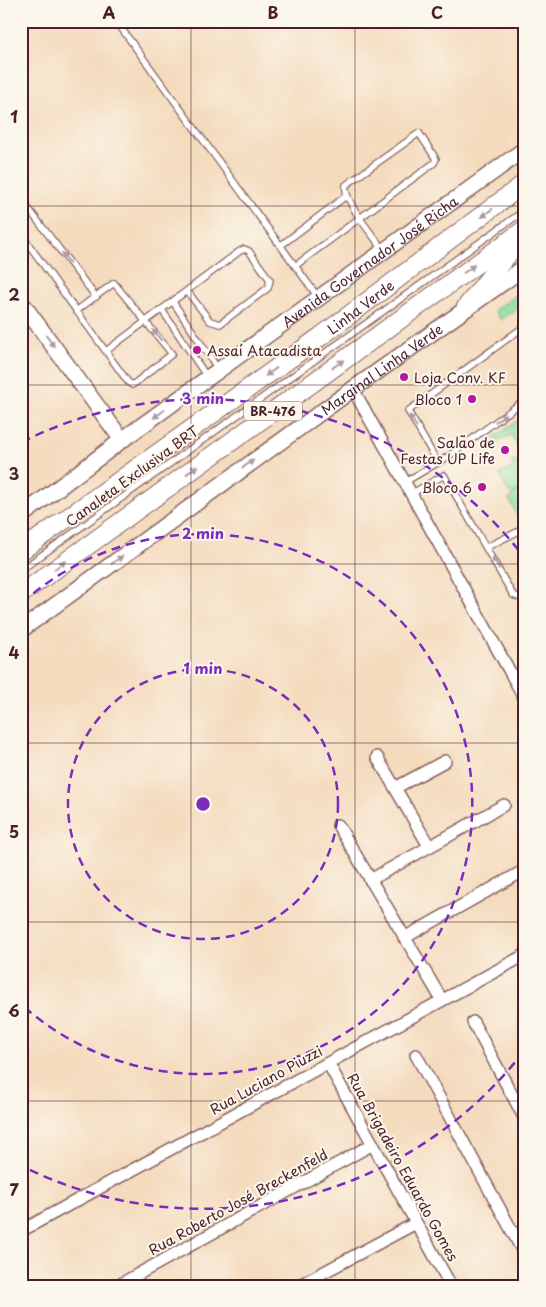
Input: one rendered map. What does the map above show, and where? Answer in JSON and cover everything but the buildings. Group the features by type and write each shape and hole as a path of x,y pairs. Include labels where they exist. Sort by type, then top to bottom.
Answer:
{"highway":[{"name":"Linha Verde","path":"21,551 320,337 525,183"},
{"name":"BR-476","path":"21,594 525,229"},
{"path":"466,308 525,234"}],"main road":[{"name":"Avenida Governador José Richa","path":"21,516 122,440 525,149"},
{"name":"Marginal Linha Verde","path":"21,630 353,389 525,267"},
{"path":"21,302 122,440"}],"street":[{"path":"353,389 525,699"},
{"path":"377,757 429,846"},
{"path":"396,788 445,761"},
{"path":"370,880 504,805"},
{"path":"338,825 442,1000"},
{"path":"404,938 525,870"},
{"name":"Rua Luciano Piuzzi","path":"21,1230 525,955"},
{"path":"473,1022 525,1118"},
{"path":"416,1055 525,1255"},
{"name":"Rua Brigadeiro Eduardo Gomes","path":"328,1063 451,1286"},
{"name":"Rua Roberto José Breckenfeld","path":"117,1286 373,1144"},
{"path":"298,1286 416,1223"}],"lane":[{"path":"116,21 319,298"},
{"path":"519,21 525,29"},
{"path":"295,266 360,217 434,163 436,159 422,134 416,134 346,185 346,196 360,217 384,251"},
{"path":"280,246 346,196"},
{"path":"22,200 96,297"},
{"name":"Canaleta Exclusiva BRT","path":"21,570 525,210"},
{"path":"21,234 76,311 106,350 128,382 132,385 172,354 114,284 76,311"},
{"path":"106,350 244,249 249,252 270,280 268,288 220,324 210,321 187,291"},
{"path":"173,302 214,375"},
{"path":"162,310 214,375"},
{"path":"438,463 408,411 525,326"},
{"path":"405,482 438,463 525,400"},
{"path":"412,494 444,475 513,595 518,597 525,595"},
{"path":"487,547 525,528"}],"green space":[{"path":"523,291 525,304 501,320 494,310"},
{"path":"517,421 525,435 525,451 521,453 511,435 491,445 489,441"},
{"path":"516,460 518,464 525,461 525,489 509,493 499,474 514,467 511,462"},
{"path":"517,492 525,492 525,511 517,515 509,499 512,497 511,495"}],"place":[{"name":"Assaí Atacadista","path":"197,350"},
{"name":"Loja Conv. KF","path":"404,377"},
{"name":"Bloco 1","path":"472,399"},
{"name":"Salão de Festas UP Life","path":"505,450"},
{"name":"Bloco 6","path":"482,487"}]}
